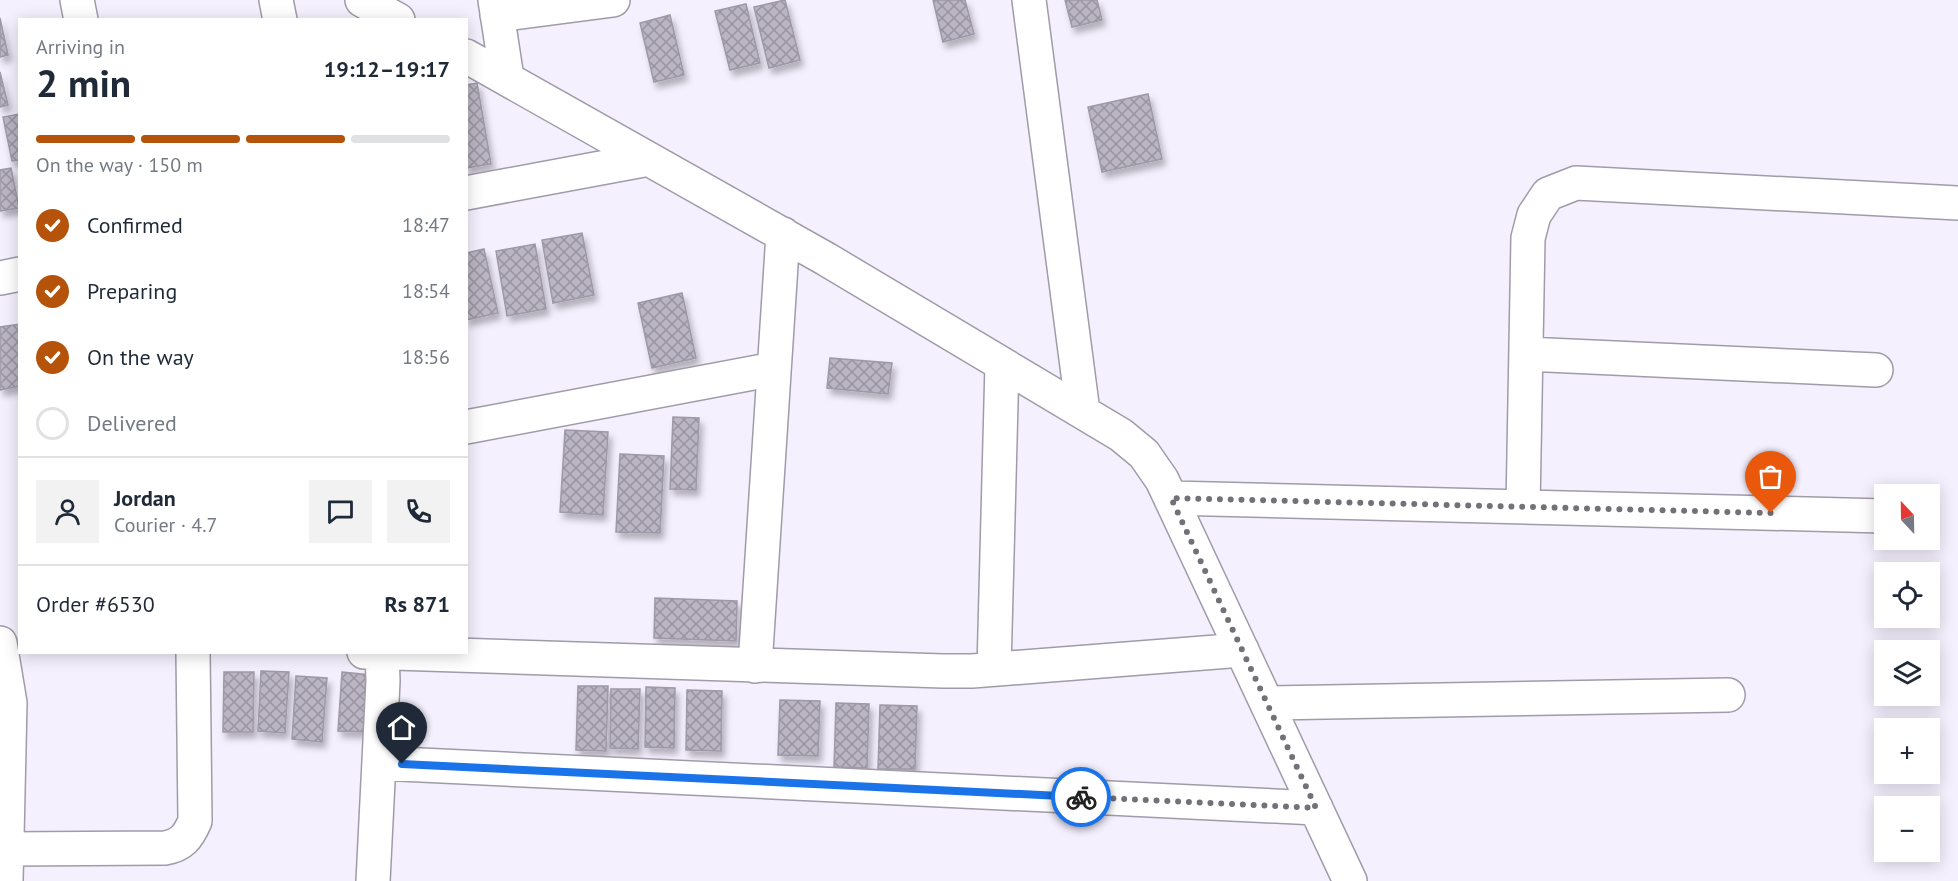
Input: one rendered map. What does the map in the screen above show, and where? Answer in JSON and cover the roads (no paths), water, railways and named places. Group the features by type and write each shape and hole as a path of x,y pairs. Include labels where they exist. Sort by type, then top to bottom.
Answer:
{"street":[{"path":"77,0 81,18"},
{"path":"276,0 280,18"},
{"path":"362,0 394,18"},
{"path":"507,78 496,7 613,0"},
{"path":"1029,0 1083,412"},
{"path":"468,57 783,234 1121,435 1144,454 1171,498 1350,881"},
{"path":"468,193 649,159"},
{"path":"1523,507 1528,238 1534,215 1548,195 1576,183 1958,203"},
{"path":"755,666 783,234"},
{"path":"0,278 18,274"},
{"path":"1526,354 1876,370"},
{"path":"993,669 1002,364"},
{"path":"468,427 774,369"},
{"path":"1171,498 1874,516"},
{"path":"0,643 10,703 6,881"},
{"path":"405,654 943,671 1242,650"},
{"path":"7,849 165,848 179,845 189,834 195,820 193,654"},
{"path":"373,881 379,763 376,654"},
{"path":"1267,703 1728,695"},
{"path":"379,763 1316,808"}]}
